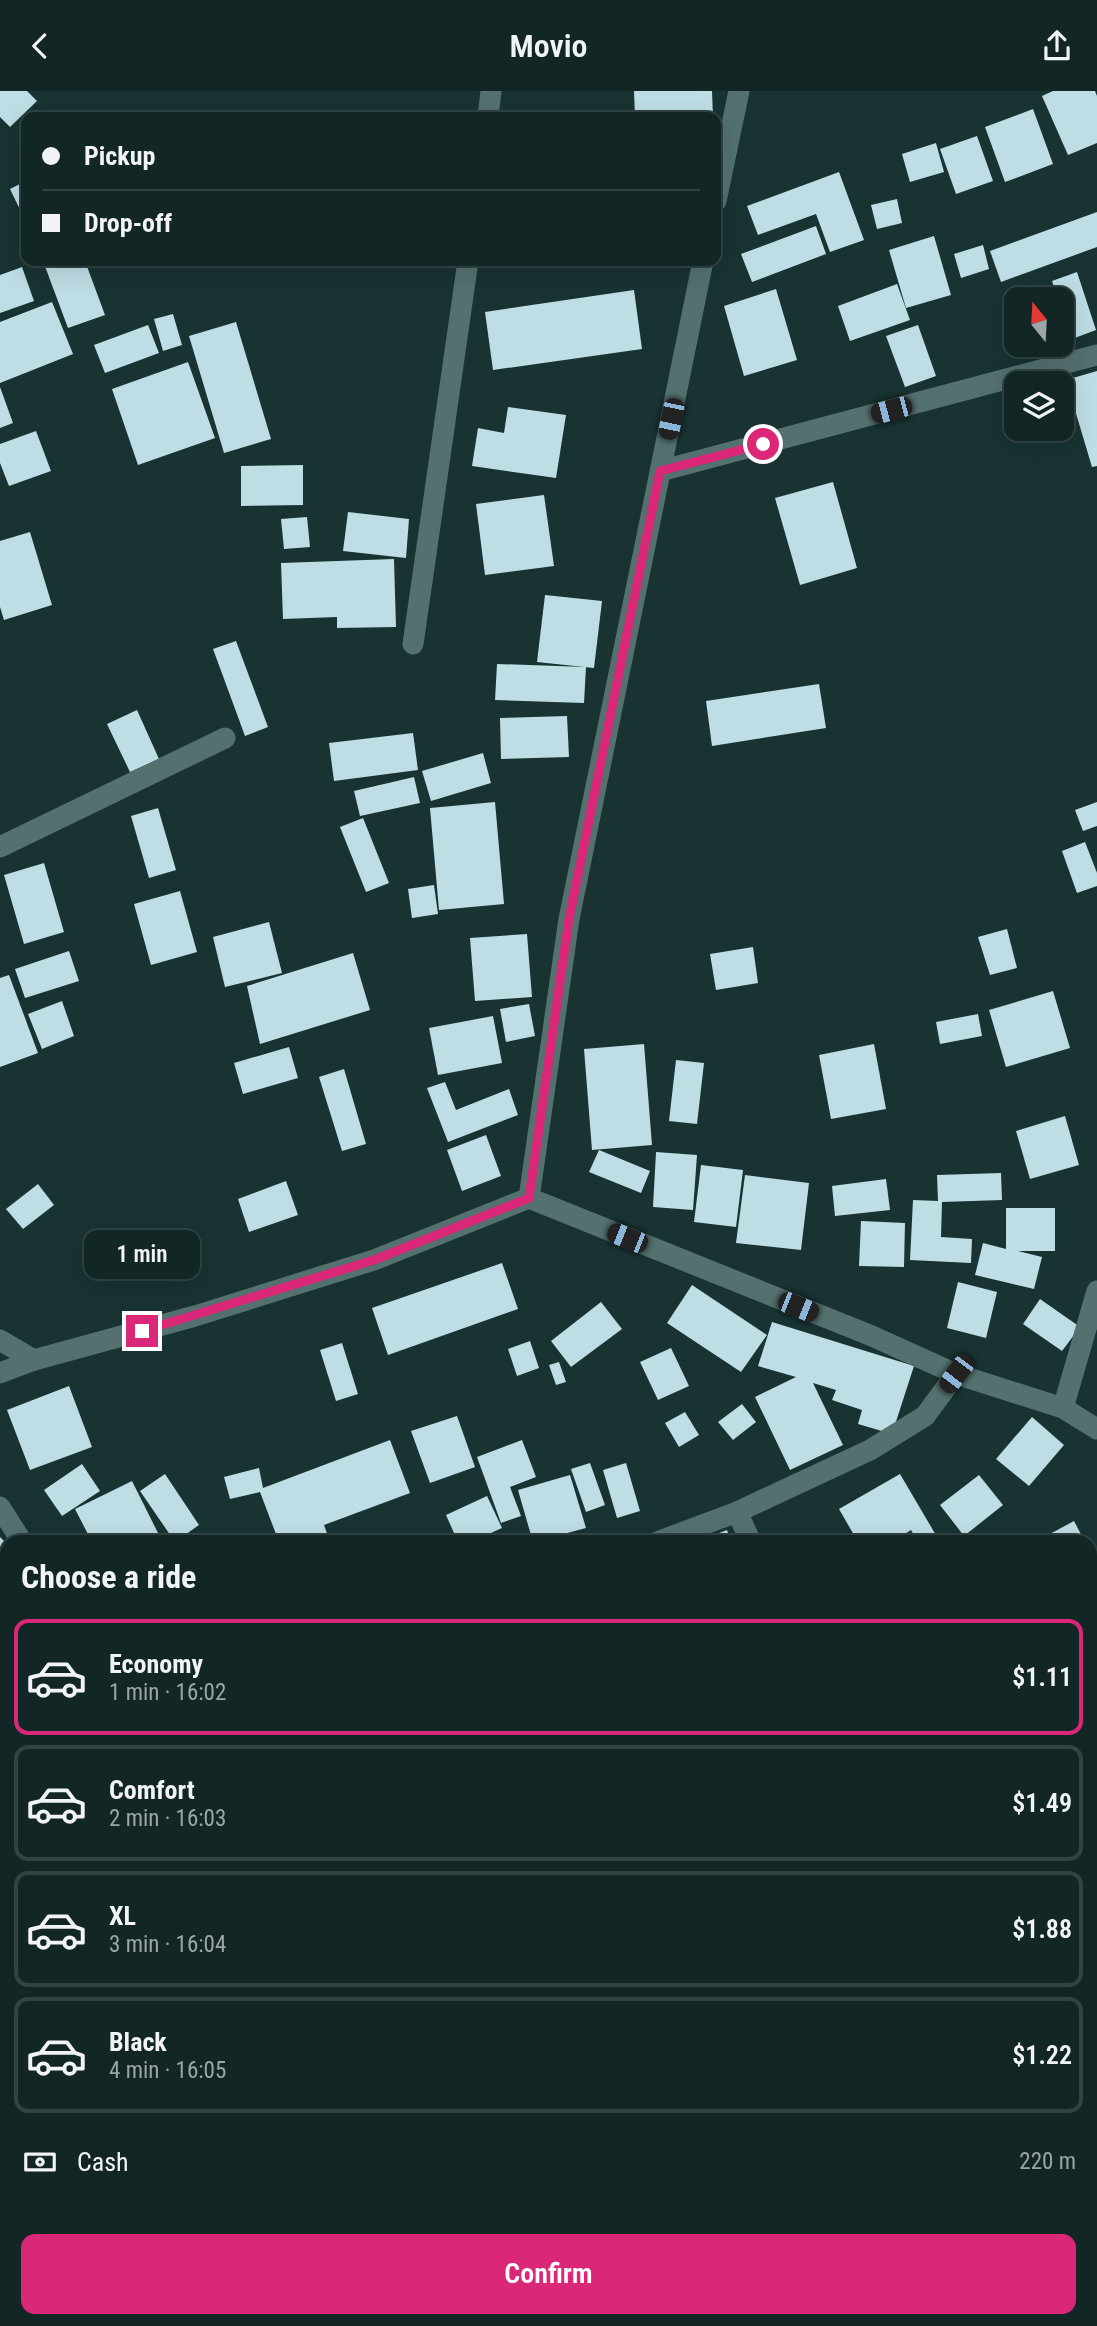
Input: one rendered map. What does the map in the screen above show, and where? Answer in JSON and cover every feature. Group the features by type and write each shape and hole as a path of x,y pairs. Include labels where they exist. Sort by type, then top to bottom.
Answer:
{"street":[{"path":"489,112 491,91"},
{"path":"721,176 738,91"},
{"path":"413,644 467,266"},
{"path":"529,1198 569,919 703,266"},
{"path":"660,471 1097,355"},
{"path":"0,847 225,738"},
{"path":"0,1373 34,1360 195,1316 374,1260 529,1198 872,1336 956,1374 1063,1408 1097,1429"},
{"path":"1063,1408 1097,1291"},
{"path":"0,1340 34,1360"},
{"path":"676,1535 737,1512 870,1450 925,1416 956,1374"},
{"path":"0,1507 18,1535"},
{"path":"737,1512 748,1535"}],"building":[{"path":"0,91 27,91 37,101 26,112 21,112 21,116 10,127 0,117"},
{"path":"634,91 712,91 713,112 635,112"},
{"path":"1053,91 1095,91 1097,143 1068,155 1042,96"},
{"path":"1033,109 1053,164 1005,182 985,127"},
{"path":"977,136 993,181 956,194 940,149"},
{"path":"936,143 944,172 910,182 902,154"},
{"path":"839,172 864,240 830,252 816,214 758,235 747,206"},
{"path":"21,184 21,212 10,189"},
{"path":"897,199 902,223 877,229 871,205"},
{"path":"1097,212 1097,247 1001,282 990,251"},
{"path":"816,226 826,254 752,282 741,254"},
{"path":"934,236 951,295 906,308 889,250"},
{"path":"983,245 989,269 961,278 954,254"},
{"path":"45,266 87,266 105,315 68,328"},
{"path":"22,267 34,301 0,313 0,275"},
{"path":"1077,272 1096,330 1074,338 1074,287 1054,287 1052,281"},
{"path":"897,284 910,320 850,341 838,306"},
{"path":"776,289 797,360 744,376 724,306"},
{"path":"634,290 642,349 493,370 485,312"},
{"path":"52,302 73,354 0,383 0,322"},
{"path":"173,314 182,345 163,351 154,319"},
{"path":"236,322 271,439 224,453 189,336"},
{"path":"148,325 159,353 105,373 94,345"},
{"path":"918,325 936,376 905,387 886,336"},
{"path":"188,362 215,438 138,465 112,389"},
{"path":"1097,371 1097,466 1092,467 1074,407 1074,378"},
{"path":"0,387 13,423 0,428"},
{"path":"508,407 566,415 556,478 472,466 478,428 504,433"},
{"path":"36,431 51,471 9,486 0,463 0,444"},
{"path":"303,465 303,505 241,506 241,466"},
{"path":"833,482 857,568 800,585 775,498"},
{"path":"544,495 554,566 485,575 476,504"},
{"path":"348,512 409,519 406,558 343,551"},
{"path":"307,517 310,547 284,549 281,519"},
{"path":"30,532 52,605 4,620 0,607 0,541"},
{"path":"394,559 396,627 337,628 337,617 283,619 281,563"},
{"path":"545,595 602,601 594,668 537,662"},
{"path":"236,641 268,727 245,736 213,649"},
{"path":"497,664 586,667 584,703 495,700"},
{"path":"819,684 826,728 712,746 706,701"},
{"path":"137,710 159,759 130,772 107,724"},
{"path":"567,716 569,757 501,759 500,718"},
{"path":"413,733 418,770 334,781 329,743"},
{"path":"483,753 491,783 431,801 422,771"},
{"path":"414,777 420,803 360,816 354,791"},
{"path":"495,802 504,904 439,910 430,808"},
{"path":"1097,802 1097,826 1083,831 1075,810"},
{"path":"158,808 176,870 149,878 131,816"},
{"path":"363,818 389,883 366,892 340,827"},
{"path":"1085,842 1097,873 1097,886 1077,893 1062,851"},
{"path":"44,863 64,932 24,944 4,875"},
{"path":"434,885 438,914 412,918 408,889"},
{"path":"180,891 197,952 151,965 134,904"},
{"path":"269,922 282,973 225,987 213,937"},
{"path":"1007,929 1017,968 990,975 978,937"},
{"path":"527,934 532,997 475,1001 470,938"},
{"path":"753,947 758,983 716,990 710,954"},
{"path":"69,951 79,981 25,998 15,969"},
{"path":"353,953 370,1010 260,1044 247,986"},
{"path":"9,975 38,1053 0,1067 0,978"},
{"path":"1053,991 1070,1048 1006,1067 989,1010"},
{"path":"62,1001 74,1036 42,1049 28,1014"},
{"path":"529,1004 535,1036 506,1042 500,1009"},
{"path":"978,1014 982,1036 940,1044 936,1022"},
{"path":"493,1016 502,1063 438,1075 429,1028"},
{"path":"644,1044 652,1145 592,1150 584,1049"},
{"path":"874,1044 886,1109 831,1119 819,1055"},
{"path":"289,1047 298,1078 243,1094 234,1063"},
{"path":"676,1060 704,1063 697,1124 669,1121"},
{"path":"344,1069 366,1144 342,1151 319,1077"},
{"path":"445,1082 456,1110 509,1089 518,1115 448,1142 427,1088"},
{"path":"1065,1116 1079,1165 1030,1179 1016,1131"},
{"path":"486,1135 501,1176 462,1191 447,1150"},
{"path":"599,1150 650,1171 641,1193 589,1172"},
{"path":"656,1152 697,1155 693,1210 653,1207"},
{"path":"701,1165 743,1170 736,1227 694,1222"},
{"path":"1001,1173 1002,1200 942,1202 941,1237 972,1239 971,1263 910,1260 913,1200 938,1201 937,1175"},
{"path":"745,1175 809,1183 801,1250 736,1243"},
{"path":"886,1179 890,1210 835,1216 832,1186"},
{"path":"286,1181 298,1215 249,1232 238,1199"},
{"path":"38,1184 54,1205 23,1229 6,1209"},
{"path":"1006,1208 1055,1208 1055,1251 1018,1251 1042,1257 1034,1289 975,1275 983,1243 1006,1249"},
{"path":"861,1221 905,1223 904,1267 859,1266"},
{"path":"502,1263 518,1309 388,1355 372,1308"},
{"path":"958,1282 997,1292 986,1338 947,1328"},
{"path":"692,1285 767,1335 741,1372 667,1323"},
{"path":"1040,1299 1080,1327 1062,1351 1023,1324"},
{"path":"601,1302 622,1329 571,1367 551,1341"},
{"path":"772,1322 914,1366 892,1434 858,1424 862,1410 832,1400 836,1390 813,1383 843,1445 790,1470 755,1397 796,1377 758,1366"},
{"path":"530,1341 539,1368 517,1376 508,1349"},
{"path":"342,1343 358,1394 336,1401 320,1350"},
{"path":"671,1348 689,1386 658,1400 640,1362"},
{"path":"559,1362 566,1382 556,1385 549,1365"},
{"path":"69,1386 92,1447 30,1470 7,1410"},
{"path":"742,1404 756,1422 733,1440 718,1422"},
{"path":"685,1412 699,1435 679,1447 665,1423"},
{"path":"457,1416 475,1467 430,1483 411,1431"},
{"path":"1032,1417 1064,1445 1029,1486 996,1459"},
{"path":"390,1440 410,1493 324,1525 328,1535 276,1535 260,1492 230,1499 224,1477 259,1468 263,1488"},
{"path":"522,1440 536,1477 510,1487 521,1516 501,1523 477,1457"},
{"path":"590,1463 605,1505 586,1512 571,1469"},
{"path":"626,1463 640,1511 617,1518 603,1470"},
{"path":"82,1464 100,1491 62,1516 44,1490"},
{"path":"165,1474 199,1525 185,1535 170,1535 140,1491"},
{"path":"900,1474 936,1535 914,1535 911,1530 903,1535 854,1535 839,1509"},
{"path":"570,1475 586,1528 560,1535 531,1535 518,1490"},
{"path":"979,1475 1003,1505 963,1535 940,1505"},
{"path":"132,1481 159,1535 88,1535 75,1509"},
{"path":"487,1496 502,1528 486,1535 455,1535 446,1515"},
{"path":"1074,1521 1081,1535 1048,1535"},
{"path":"727,1530 729,1535 714,1535"}],"route":[{"path":"142,1331 374,1260 529,1198 569,919 660,471 763,444"}]}
